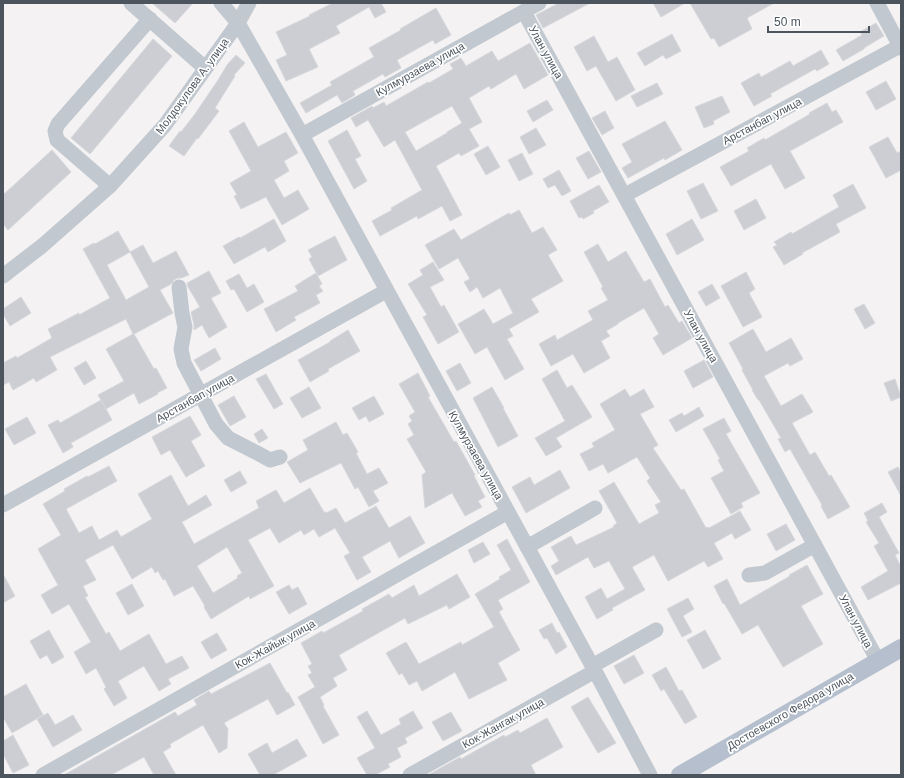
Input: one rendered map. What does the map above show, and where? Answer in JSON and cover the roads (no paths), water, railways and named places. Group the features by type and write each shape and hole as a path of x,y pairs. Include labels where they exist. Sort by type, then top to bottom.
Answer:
{"main road":[{"name":"Достоевского Федора улица","path":"680,775 901,648"}],"street":[{"path":"131,3 205,68"},
{"name":"Кулмурзаева улица","path":"221,3 238,23 302,135 594,669 650,775"},
{"name":"Молдокулова А. улица","path":"3,276 42,246 110,186 165,125 238,23 249,3"},
{"name":"Кулмурзаева улица","path":"302,135 539,3"},
{"name":"Арстанбап улица","path":"624,195 900,47 877,3"},
{"name":"Улан улица","path":"524,12 878,661"},
{"path":"110,186 57,140 55,131 58,124 150,19"},
{"path":"179,287 184,326 181,349 184,363 216,424 228,438 270,460 280,458"},
{"name":"Арстанбап улица","path":"3,505 386,290"},
{"path":"527,547 595,508"},
{"name":"Кок-Жайык улица","path":"43,775 508,512"},
{"path":"750,575 765,573 815,544"},
{"name":"Кок-Жангак улица","path":"410,775 594,669 656,630"}]}
